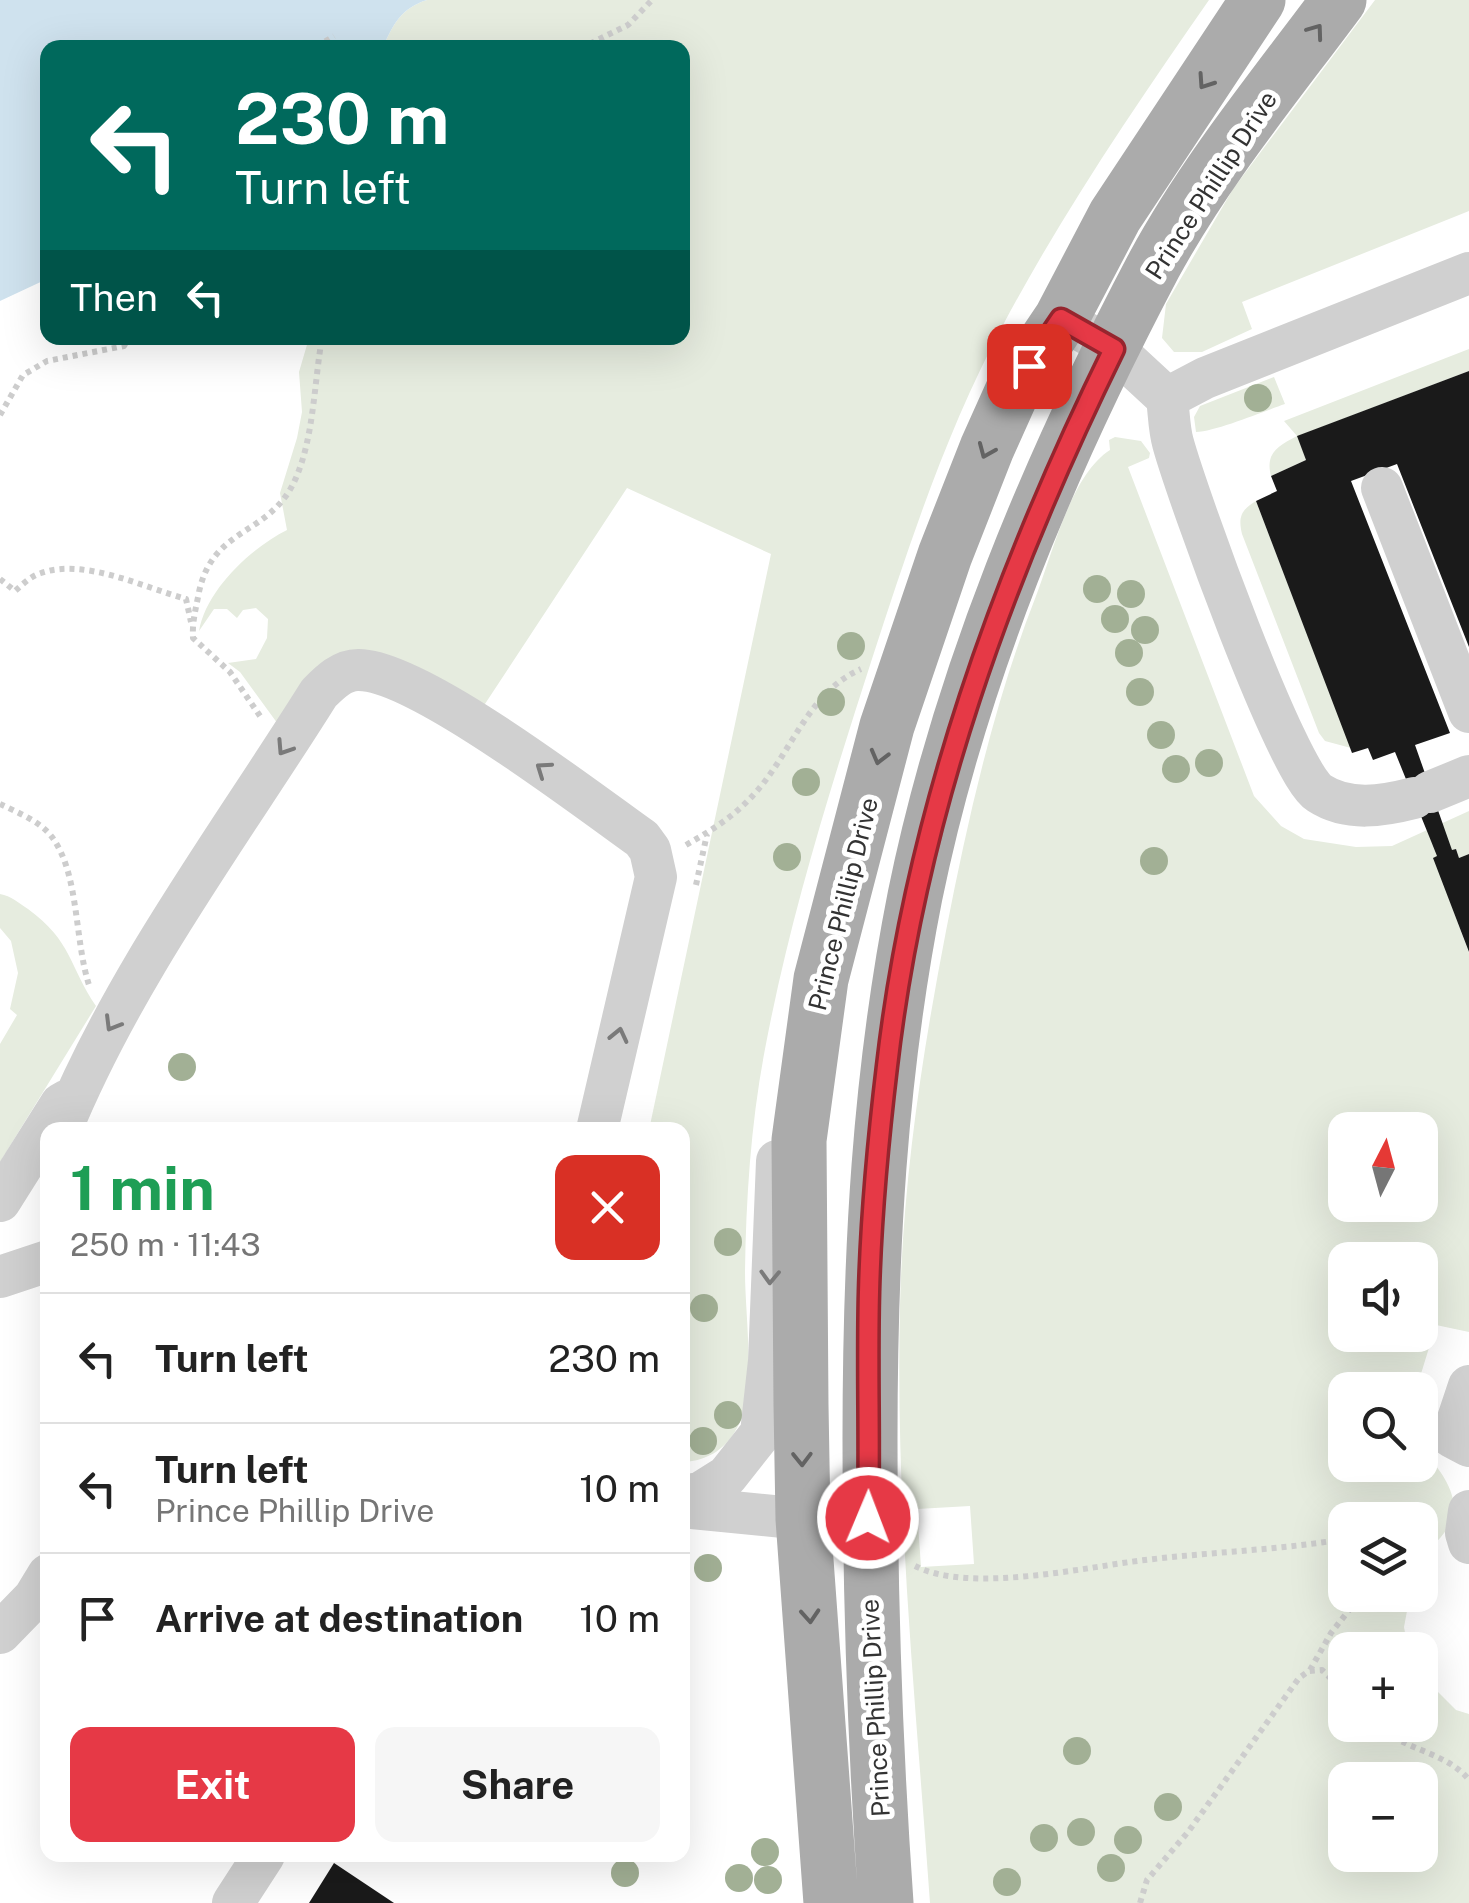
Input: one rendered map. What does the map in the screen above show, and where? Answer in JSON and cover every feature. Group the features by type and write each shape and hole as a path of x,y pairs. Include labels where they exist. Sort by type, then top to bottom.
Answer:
{"main road":[{"name":"Prince Phillip Drive","path":"831,1903 803,1519 799,1140 821,979 887,726 944,555 1013,390 1061,319 1115,216 1258,0"},
{"name":"Prince Phillip Drive","path":"886,1903 868,1518 869,1292 887,1062 916,890 970,695 998,611 1059,460 1156,262 1338,0"}],"lane":[{"path":"1168,398 1205,378 1469,273"},
{"path":"1061,319 1114,349 1168,398 1172,440 1220,576 1288,748 1306,781 1317,792 1346,804 1379,805 1438,788"},
{"path":"1382,488 1469,712"},
{"path":"50,1122 61,1104 69,1112 88,1062 319,692 334,678 354,670 382,672 408,682 642,839 656,877 600,1122"},
{"path":"690,1495 700,1493 727,1476 761,1433 769,1361 772,1222 781,1116 796,1014 821,979"},
{"path":"0,1201 40,1137"},
{"path":"0,1278 40,1264"},
{"path":"1469,1386 1452,1437 1469,1446"},
{"path":"690,1508 803,1519 868,1518"},
{"path":"1469,1510 1469,1543"},
{"path":"0,1633 40,1589"},
{"path":"233,1903 259,1862"}],"path":[{"path":"597,40 628,25 652,0"},
{"path":"328,40 334,36"},
{"path":"0,415 24,375 47,361 125,345"},
{"path":"282,751 230,672 192,638 192,625 204,567 222,546 282,503 294,482 302,461 321,345"},
{"path":"0,579 15,591 37,574 66,568 95,574 186,599 192,625"},
{"path":"654,863 707,833 756,792 807,714 856,670 869,667"},
{"path":"0,804 51,835 66,865 81,964 101,1007 115,1019"},
{"path":"696,890 707,833"},
{"path":"910,1564 946,1574 1044,1576 1140,1560 1243,1554 1328,1542"},
{"path":"1140,1903 1147,1880 1188,1832 1283,1698 1309,1671 1347,1612"},
{"path":"1309,1671 1322,1670 1328,1676"},
{"path":"1402,1742 1469,1772"},
{"path":"1460,1769 1469,1780"}],"shaded area":[{"path":"1209,0 1101,160 1026,283 982,365 914,533 812,854 765,1049 748,1188 748,1370 744,1408 739,1424 723,1446 692,1461 690,1122 651,1122 771,554 627,488 481,710 385,659 283,731 240,672 228,663 256,659 267,638 268,619 256,608 243,610 237,618 227,609 214,609 199,631 211,600 232,572 287,530 280,493 302,412 299,372 307,345 690,345 690,40 386,40 404,13 418,3"},
{"path":"1375,0 1469,0 1469,211 1242,302 1252,329 1202,352 1174,352 1162,338 1166,304 1233,189"},
{"path":"1469,349 1469,371 1298,436 1306,460 1271,476 1270,461 1275,451 1297,436 1284,421"},
{"path":"1274,377 1285,404 1196,432 1194,417 1200,406"},
{"path":"1115,437 1141,441 1150,453 1149,458 1128,467 1254,796 1281,826 1304,839 1356,847 1392,846 1469,811 1469,854 1459,858 1456,849 1434,858 1469,953 1469,1332 1438,1325 1438,1242 1328,1242 1328,1352 1428,1352 1422,1372 1328,1372 1328,1482 1438,1482 1438,1470 1450,1489 1454,1509 1447,1529 1438,1540 1438,1502 1328,1502 1328,1612 1407,1612 1405,1632 1328,1632 1328,1742 1438,1742 1438,1692 1456,1710 1469,1714 1469,1903 930,1903 908,1605 899,1381 902,1259 915,1118 954,889 995,719 1065,516 1084,477 1110,450 1109,440","holes":["970,1506 974,1564 921,1567 917,1509"]},
{"path":"1256,501 1351,748 1325,741 1319,733 1242,534 1242,514"},
{"path":"0,894 28,909 53,932 96,1006 0,1162 0,1044 17,1015 10,1009 18,973 11,941 0,928"}],"water":[{"path":"0,0 427,0 404,13 386,40 40,40 40,282 0,301"}],"building":[{"path":"1469,371 1469,647 1397,464 1351,481 1450,733 1415,745 1452,850 1456,849 1459,858 1469,854 1469,952 1433,858 1437,856 1395,752 1373,760 1368,748 1352,753 1256,501 1277,491 1271,476 1306,460 1297,436"},
{"path":"334,1863 394,1903 309,1903"}],"route":[{"path":"868,1518 869,1292 878,1146 887,1062 916,890 970,695 998,611 1059,460 1114,349 1061,319 1029,366"}]}
